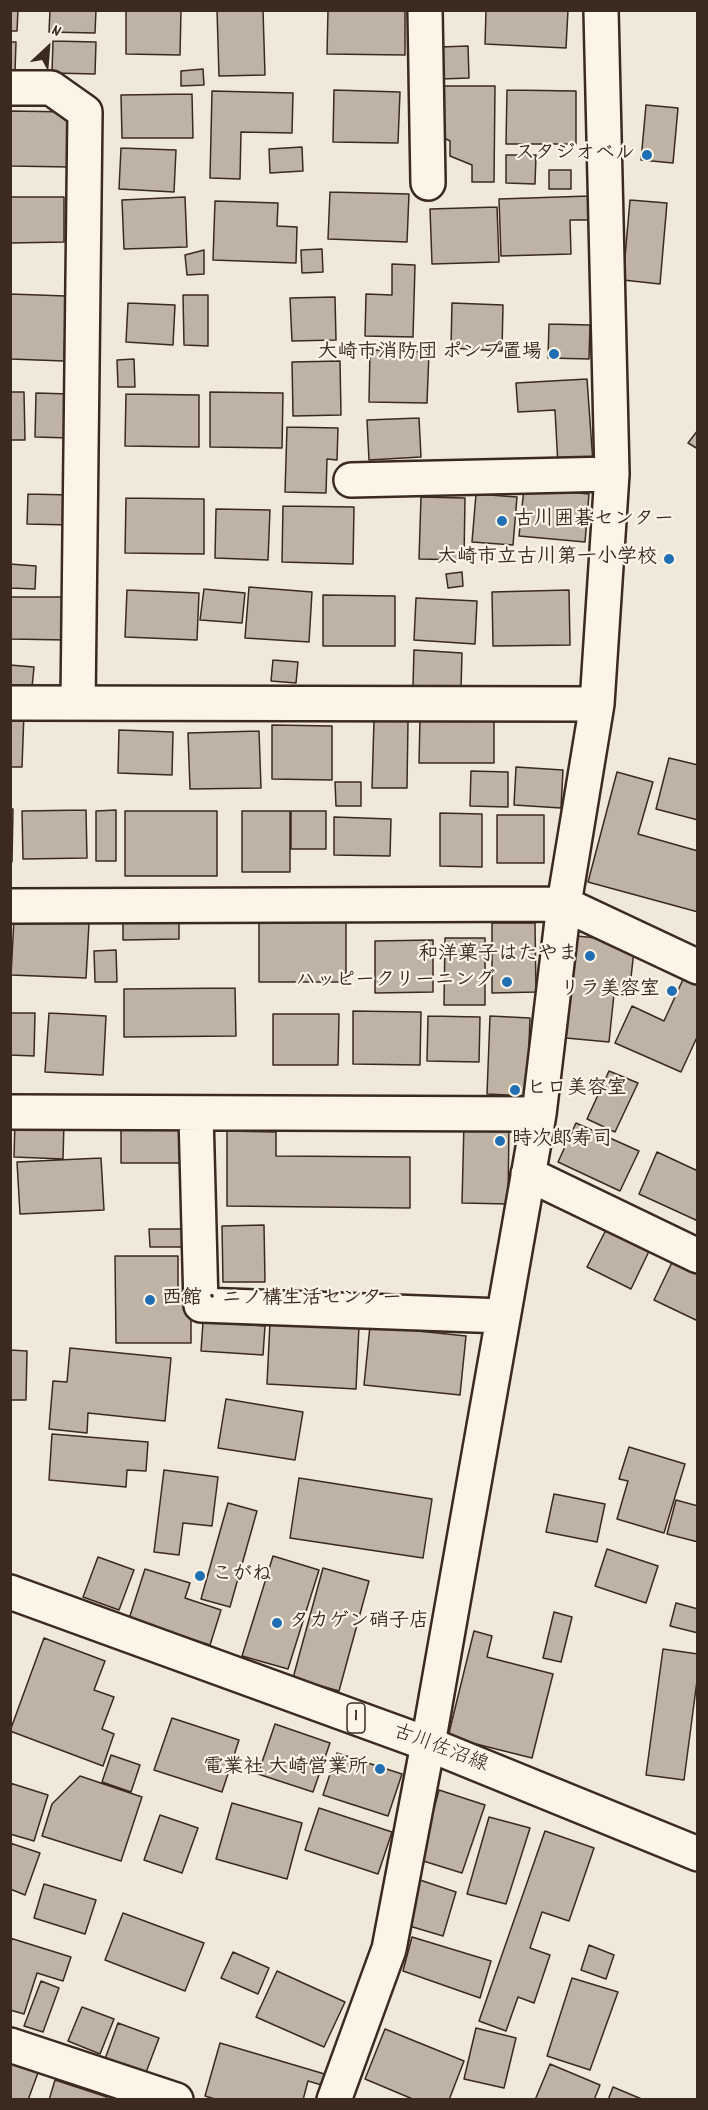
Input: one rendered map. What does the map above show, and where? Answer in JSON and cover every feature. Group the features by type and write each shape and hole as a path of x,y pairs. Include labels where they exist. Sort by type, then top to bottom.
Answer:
{"street":[{"path":"425,10 428,183"},
{"path":"334,2100 389,1949 428,1744 539,1114 564,904 597,704 612,474 601,10"},
{"path":"10,88 51,88 85,112 78,703"},
{"path":"351,480 612,474"},
{"path":"10,703 597,704"},
{"path":"10,906 564,904 698,967"},
{"path":"10,1112 539,1114"},
{"path":"196,1114 201,1305 503,1316"},
{"path":"528,1174 698,1256"},
{"name":"古川佐沼線","path":"10,1592 428,1744 698,1854"},
{"path":"10,2045 176,2100"}],"building":[{"path":"10,10 18,10 17,31 10,31"},
{"path":"50,10 96,10 95,33 49,32"},
{"path":"126,10 181,10 180,55 126,54"},
{"path":"217,10 263,10 265,75 219,76"},
{"path":"328,10 405,10 405,55 327,54"},
{"path":"486,10 568,10 566,48 485,44"},
{"path":"53,41 96,42 95,74 52,73"},
{"path":"10,42 16,42 15,72 10,72"},
{"path":"468,46 469,78 441,79 440,47"},
{"path":"203,69 204,85 181,86 181,71"},
{"path":"438,86 495,86 494,182 472,182 472,165 450,156 450,141 438,135"},
{"path":"334,90 400,92 398,143 333,142"},
{"path":"507,90 576,91 576,144 506,144"},
{"path":"212,91 293,93 292,133 241,132 240,179 210,178"},
{"path":"192,94 193,138 122,138 121,95"},
{"path":"646,105 678,108 673,163 641,160"},
{"path":"10,111 71,112 70,167 10,166"},
{"path":"302,147 303,171 270,173 269,149"},
{"path":"121,148 176,150 174,192 119,189"},
{"path":"506,155 536,155 535,184 506,183"},
{"path":"549,170 571,170 571,189 549,189"},
{"path":"330,192 409,194 407,242 328,239"},
{"path":"589,196 590,220 570,220 571,254 501,256 499,199"},
{"path":"10,197 64,197 64,242 10,243"},
{"path":"185,197 187,247 124,249 122,200"},
{"path":"630,200 667,203 660,284 623,280"},
{"path":"215,201 278,203 277,226 297,227 296,263 213,260"},
{"path":"497,207 499,262 432,264 430,209"},
{"path":"322,249 323,272 302,273 301,250"},
{"path":"204,250 204,274 187,275 185,255"},
{"path":"392,264 415,265 413,337 365,336 366,294 392,295"},
{"path":"10,294 66,296 64,361 10,359"},
{"path":"183,295 208,295 208,346 184,345"},
{"path":"335,297 336,340 292,341 290,298"},
{"path":"128,303 175,305 173,345 126,342"},
{"path":"452,303 503,305 502,351 451,348"},
{"path":"549,324 590,325 589,359 548,358"},
{"path":"370,350 429,352 427,403 369,402"},
{"path":"134,359 135,387 118,387 117,360"},
{"path":"340,361 341,415 293,416 292,362"},
{"path":"587,379 593,463 558,466 555,410 518,412 516,383"},
{"path":"10,392 24,392 25,440 10,440"},
{"path":"210,392 283,393 282,448 210,447"},
{"path":"36,393 70,394 69,438 35,437"},
{"path":"126,394 199,395 199,447 125,446"},
{"path":"419,418 421,457 369,460 367,420"},
{"path":"287,427 338,428 337,460 327,459 326,493 285,492"},
{"path":"698,430 698,449 688,443"},
{"path":"524,488 589,494 585,542 519,536"},
{"path":"28,494 72,495 72,525 27,524"},
{"path":"476,494 517,497 513,545 472,542"},
{"path":"421,497 465,498 464,560 419,559"},
{"path":"126,498 204,499 204,554 125,553"},
{"path":"283,506 354,507 353,564 282,562"},
{"path":"216,509 270,510 268,560 215,558"},
{"path":"10,564 36,566 35,589 10,588"},
{"path":"462,572 463,586 448,588 446,574"},
{"path":"249,587 312,592 309,642 245,638"},
{"path":"204,589 245,593 242,623 200,620"},
{"path":"127,590 199,593 197,640 125,637"},
{"path":"569,590 570,645 493,646 492,592"},
{"path":"323,595 395,596 395,646 323,646"},
{"path":"10,597 67,597 67,640 10,639"},
{"path":"416,598 477,601 475,644 414,640"},
{"path":"414,650 462,653 461,689 413,686"},
{"path":"273,660 298,662 296,683 271,681"},
{"path":"10,665 34,667 32,688 10,686"},
{"path":"10,712 24,713 22,767 10,767"},
{"path":"420,718 494,719 494,763 419,763"},
{"path":"374,720 408,721 407,788 372,788"},
{"path":"272,725 332,726 332,780 272,779"},
{"path":"119,730 173,732 172,775 118,773"},
{"path":"259,731 261,788 190,789 188,733"},
{"path":"669,758 698,765 698,820 656,809"},
{"path":"516,767 563,770 561,808 514,805"},
{"path":"471,771 508,772 508,807 470,806"},
{"path":"617,772 653,782 638,834 698,851 698,912 588,882"},
{"path":"335,782 361,782 361,806 336,806"},
{"path":"10,809 13,809 12,862 10,862"},
{"path":"86,810 87,858 23,859 22,811"},
{"path":"116,810 116,861 96,861 96,811"},
{"path":"125,811 217,811 217,876 125,876"},
{"path":"242,811 290,811 290,872 242,872"},
{"path":"291,811 326,811 326,849 291,849"},
{"path":"440,813 482,814 482,867 440,866"},
{"path":"497,815 544,815 544,863 497,863"},
{"path":"334,817 391,819 390,856 334,855"},
{"path":"179,918 179,939 123,940 123,919"},
{"path":"14,919 89,923 86,978 11,975"},
{"path":"259,921 346,922 346,982 259,982"},
{"path":"492,923 535,923 536,992 492,993"},
{"path":"577,936 635,942 629,995 614,994 609,1042 566,1038"},
{"path":"445,938 485,938 485,1005 444,1005"},
{"path":"433,940 433,992 375,993 375,941"},
{"path":"116,950 117,982 95,982 94,951"},
{"path":"685,975 698,980 698,1035 681,1072 615,1043 632,1006 664,1021"},
{"path":"235,988 236,1036 124,1037 124,989"},
{"path":"353,1011 421,1012 420,1065 353,1064"},
{"path":"10,1013 35,1013 34,1056 10,1055"},
{"path":"49,1013 106,1016 103,1075 45,1072"},
{"path":"273,1014 339,1014 338,1065 273,1065"},
{"path":"428,1016 480,1017 479,1062 427,1061"},
{"path":"490,1016 530,1018 527,1096 487,1094"},
{"path":"609,1071 638,1083 615,1132 587,1119"},
{"path":"15,1120 64,1122 63,1159 14,1157"},
{"path":"464,1122 509,1124 508,1204 462,1203"},
{"path":"576,1123 639,1151 620,1191 558,1162"},
{"path":"121,1125 189,1125 189,1163 121,1163"},
{"path":"227,1131 276,1132 276,1156 410,1157 410,1208 227,1206"},
{"path":"657,1152 698,1171 698,1221 639,1194"},
{"path":"101,1158 104,1210 20,1214 17,1162"},
{"path":"609,1224 652,1245 631,1289 587,1267"},
{"path":"264,1225 265,1282 223,1282 222,1226"},
{"path":"149,1229 189,1229 189,1247 150,1247"},
{"path":"115,1256 178,1256 178,1289 191,1289 191,1343 116,1343"},
{"path":"675,1256 698,1267 698,1321 654,1300"},
{"path":"203,1322 265,1326 263,1355 201,1351"},
{"path":"270,1322 359,1326 356,1389 267,1384"},
{"path":"370,1326 466,1336 460,1395 364,1385"},
{"path":"70,1348 171,1358 165,1421 88,1413 87,1433 49,1429 53,1381 67,1382"},
{"path":"10,1350 27,1351 26,1400 10,1400"},
{"path":"226,1399 303,1412 295,1460 218,1448"},
{"path":"52,1434 148,1442 146,1471 127,1470 126,1487 49,1480"},
{"path":"629,1447 685,1464 664,1533 617,1519 628,1481 619,1479"},
{"path":"164,1470 218,1477 212,1526 183,1523 179,1555 154,1552"},
{"path":"299,1478 432,1499 423,1558 290,1538"},
{"path":"554,1494 605,1504 597,1542 546,1532"},
{"path":"676,1500 698,1506 698,1542 667,1534"},
{"path":"228,1503 257,1511 230,1607 201,1599"},
{"path":"607,1549 658,1566 646,1603 595,1586"},
{"path":"273,1556 319,1570 288,1669 242,1656"},
{"path":"98,1557 134,1570 119,1610 83,1597"},
{"path":"323,1568 369,1581 339,1691 293,1678"},
{"path":"145,1569 190,1583 185,1598 221,1610 210,1645 129,1619"},
{"path":"676,1603 698,1609 698,1633 670,1626"},
{"path":"554,1612 572,1617 561,1662 543,1658"},
{"path":"474,1631 492,1636 487,1657 553,1674 532,1758 448,1737"},
{"path":"44,1638 105,1661 94,1690 114,1697 102,1729 114,1734 103,1766 10,1731"},
{"path":"663,1649 698,1654 698,1673 684,1780 646,1775"},
{"path":"172,1718 239,1740 222,1792 154,1770"},
{"path":"275,1724 330,1743 313,1792 258,1774"},
{"path":"337,1753 402,1774 388,1816 323,1795"},
{"path":"111,1755 140,1765 131,1792 102,1782"},
{"path":"80,1776 142,1797 121,1861 42,1836 52,1804"},
{"path":"10,1783 48,1795 34,1841 10,1834"},
{"path":"439,1790 485,1805 462,1873 420,1860"},
{"path":"232,1803 302,1823 287,1879 216,1859"},
{"path":"319,1808 392,1832 378,1874 305,1850"},
{"path":"160,1815 198,1828 182,1873 144,1860"},
{"path":"489,1817 530,1828 506,1904 467,1894"},
{"path":"545,1831 594,1848 569,1921 542,1912 530,1948 550,1955 534,2003 518,1997 506,2031 479,2021"},
{"path":"10,1843 40,1853 25,1895 10,1889"},
{"path":"420,1880 456,1892 443,1936 406,1925"},
{"path":"44,1884 96,1900 85,1934 34,1918"},
{"path":"123,1913 204,1943 185,1991 105,1960"},
{"path":"412,1937 491,1961 480,1998 403,1971"},
{"path":"10,1938 71,1957 63,1981 37,1973 24,2014 10,2010"},
{"path":"589,1945 614,1955 606,1979 581,1970"},
{"path":"233,1952 269,1968 258,1994 221,1978"},
{"path":"277,1971 345,2002 324,2047 256,2017"},
{"path":"572,1978 618,1992 590,2070 547,2056"},
{"path":"41,1981 59,1988 43,2032 24,2026"},
{"path":"82,2007 114,2019 100,2054 68,2041"},
{"path":"118,2023 159,2038 145,2075 105,2059"},
{"path":"476,2028 516,2038 504,2088 464,2079"},
{"path":"385,2029 464,2061 449,2100 415,2100 365,2079"},
{"path":"220,2043 328,2075 325,2086 308,2081 303,2100 218,2100 205,2096"},
{"path":"10,2059 39,2070 28,2100 10,2100"},
{"path":"550,2064 600,2085 594,2100 535,2100"},
{"path":"55,2080 107,2097 106,2100 49,2100"},
{"path":"613,2087 644,2100 608,2100"}],"place":[{"name":"スタジオベル","path":"647,155"},
{"name":"大崎市消防団 ポンプ置場","path":"554,354"},
{"name":"古川囲碁センター","path":"502,521"},
{"name":"大崎市立古川第一小学校","path":"669,559"},
{"name":"和洋菓子はたやま","path":"590,956"},
{"name":"ハッピークリーニング","path":"507,982"},
{"name":"リラ美容室","path":"672,991"},
{"name":"ヒロ美容室","path":"515,1090"},
{"name":"時次郎寿司","path":"500,1141"},
{"name":"西館・ニノ構生活センター","path":"150,1300"},
{"name":"こがね","path":"200,1576"},
{"name":"タカゲン硝子店","path":"277,1623"},
{"name":"電業社 大崎営業所","path":"380,1769"}]}
